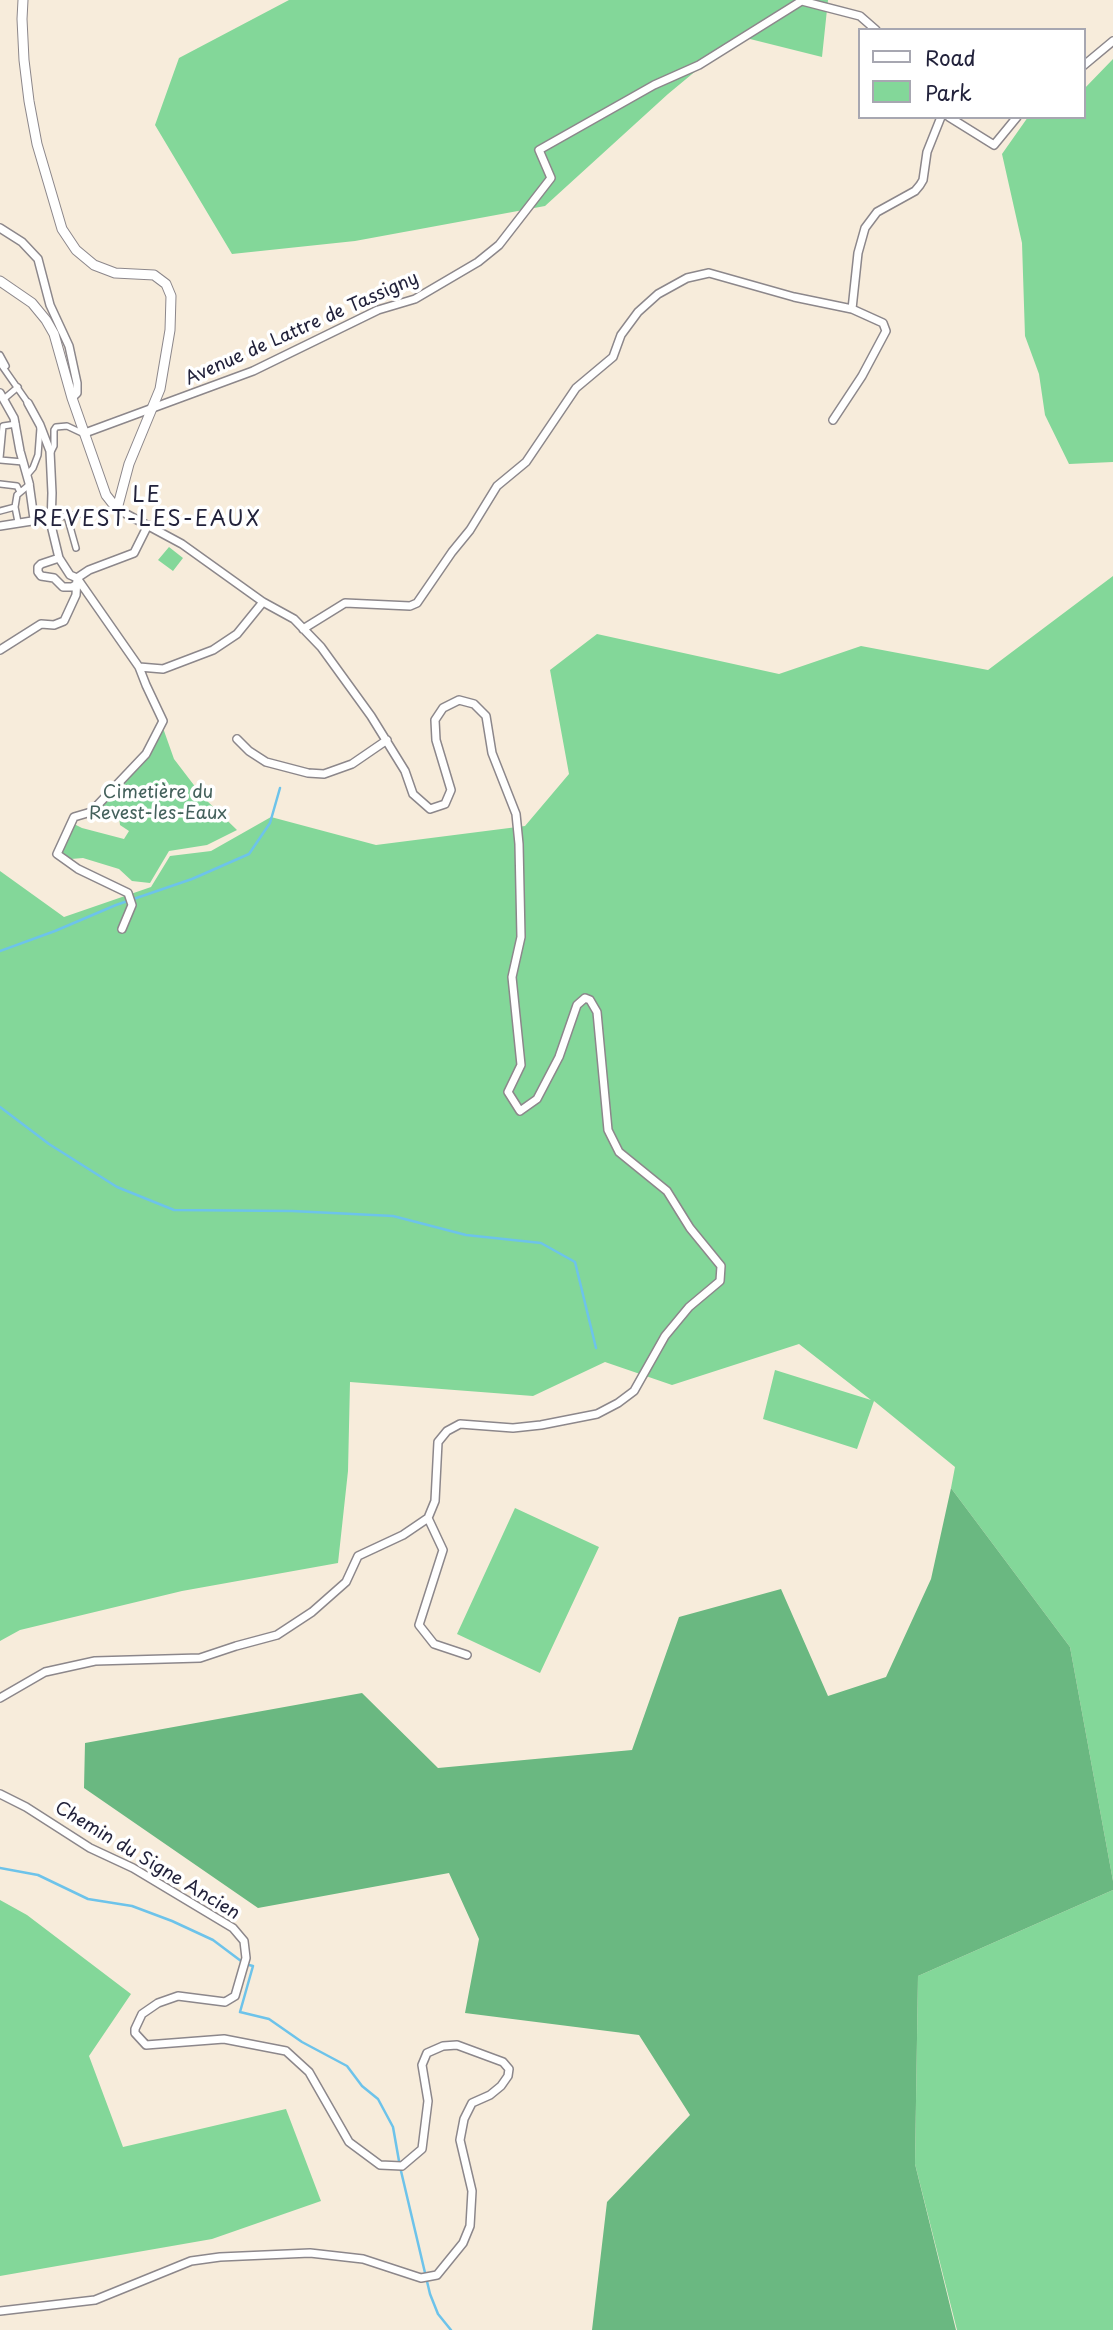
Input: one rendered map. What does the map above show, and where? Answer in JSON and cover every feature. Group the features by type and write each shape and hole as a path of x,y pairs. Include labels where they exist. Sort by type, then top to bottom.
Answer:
{"street":[{"path":"23,0 24,60 29,101 37,144 62,229 76,250 94,265 115,273 154,275 170,290 170,330 160,389 129,464 117,509"},
{"path":"803,0 860,16 875,28"},
{"name":"Avenue de Lattre de Tassigny","path":"151,410 253,372 378,310 415,299 478,262 499,245 551,178 539,150 654,85 699,65 803,0"},
{"path":"1085,64 1113,41"},
{"path":"852,309 858,253 865,228 877,212 915,191 923,180 927,152 940,119"},
{"path":"952,119 994,145 1015,119"},
{"path":"0,228 22,242 38,259 50,305 69,346 77,383 77,393 72,398"},
{"path":"303,629 345,603 410,606 417,603 452,551 470,530 497,486 526,462 576,388 613,357 621,335 638,312 658,294 687,278 709,273 794,297 852,309 883,323 886,331 862,376 833,420"},
{"path":"0,281 26,298 50,326 106,495 117,509 122,514 148,524 222,570 263,602 294,620 321,647 387,740 405,771 413,794 430,809 445,804 451,790 436,740 435,720 443,708 459,700 474,704 486,716 492,753 516,814 521,937 512,978 521,1065 509,1092 520,1111 537,1099 558,1057 577,1004 585,998 590,1000 597,1012 608,1130 619,1152 667,1191 690,1228 722,1270 720,1282 688,1307 665,1336 634,1391 618,1403 597,1414 541,1425 513,1428 460,1424 447,1431 438,1442 435,1501 428,1518 403,1535 358,1556 346,1581 312,1612 278,1635 200,1658 95,1661 45,1672 0,1698"},
{"path":"0,355 9,379"},
{"path":"0,363 28,403 51,452 51,518 59,558 139,667 163,721 146,754 91,812 74,817 57,853 78,869 128,894 132,905 122,929"},
{"path":"18,387 2,395 16,424 34,519"},
{"path":"51,452 54,446 54,430 57,427 67,426 86,434 151,410"},
{"path":"16,424 2,426 0,459 23,462"},
{"path":"18,522 15,507 17,495 28,480 38,455 40,425"},
{"path":"0,484 17,486 20,492"},
{"path":"0,511 15,507"},
{"path":"0,526 117,509"},
{"path":"67,516 76,548"},
{"path":"59,558 41,564 38,572 41,576 54,578 64,587 72,587 89,570 119,561 134,553 148,524"},
{"path":"0,650 41,624 54,625 64,621 76,595 77,581"},
{"path":"139,667 163,669 213,650 237,634 263,602"},
{"path":"237,739 266,762 308,773 324,774 352,764 387,740"},
{"path":"428,1518 443,1550 419,1625 434,1644 467,1655"},
{"name":"Chemin du Signe Ancien","path":"0,1794 26,1807 90,1848 156,1881 233,1928 244,1941 246,1958 235,1996 225,2002 178,1996 159,2003 142,2014 135,2029 135,2033 146,2045 224,2039 286,2050 309,2072 349,2142 380,2165 402,2166 422,2149 428,2101 422,2065 427,2053 443,2046 457,2045 503,2062 509,2069 501,2086 472,2103 464,2119 460,2140 472,2192 470,2226 463,2243 438,2275 421,2278 363,2259 310,2253 220,2257 191,2261 94,2300 0,2311"}],"green space":[{"path":"289,0 828,0 822,57 738,36 668,94 545,206 355,241 232,254 155,125 179,58"},
{"path":"1113,59 1113,462 1069,464 1045,415 1039,374 1025,336 1022,243 1002,154 1027,119 1085,119 1085,88"},
{"path":"169,547 183,558 173,571 158,560"},
{"path":"1113,576 1113,1881 1070,1647 951,1488 955,1467 874,1401 857,1449 763,1419 775,1370 871,1400 799,1344 672,1385 605,1362 533,1396 350,1382 348,1471 338,1563 182,1591 20,1630 0,1641 0,871 64,917 151,887 170,856 211,851 271,817 376,845 525,826 569,774 550,670 597,634 779,674 861,646 988,670"},
{"name":"Cimetière du Revest-les-Eaux","path":"163,728 174,759 203,797 237,830 207,845 169,851 150,883 132,881 119,869 83,858 71,859 62,852 72,823 124,839 129,831 120,825 119,817 97,811 149,754"},
{"path":"951,1488 1070,1647 1113,1881 1113,1890 918,1976 915,2164 956,2330 592,2330 607,2202 690,2115 639,2035 465,2013 479,1939 449,1873 258,1908 84,1788 85,1743 362,1693 438,1768 632,1750 679,1617 781,1589 828,1696 886,1677 931,1579"},
{"path":"515,1508 599,1547 540,1673 457,1634"},
{"path":"1113,1890 1113,2330 957,2330 915,2164 918,1976"},
{"path":"0,1900 27,1915 131,1994 89,2056 123,2147 286,2109 321,2201 212,2239 0,2276"}],"waterway":[{"path":"0,951 116,905 192,879 249,854 270,823 280,788"},
{"path":"0,1107 49,1144 117,1187 174,1210 292,1211 393,1216 466,1235 541,1243 575,1262 596,1348"},
{"path":"0,1868 38,1875 88,1899 132,1906 172,1921 213,1940 241,1961"},
{"path":"249,1965 253,1966 240,2012 269,2019 302,2042 347,2066 362,2086 378,2099 393,2127 399,2161"},
{"path":"401,2171 430,2294 438,2314 451,2330"}],"district":[{"name":"LE REVEST-LES-EAUX","path":"147,508"}]}
